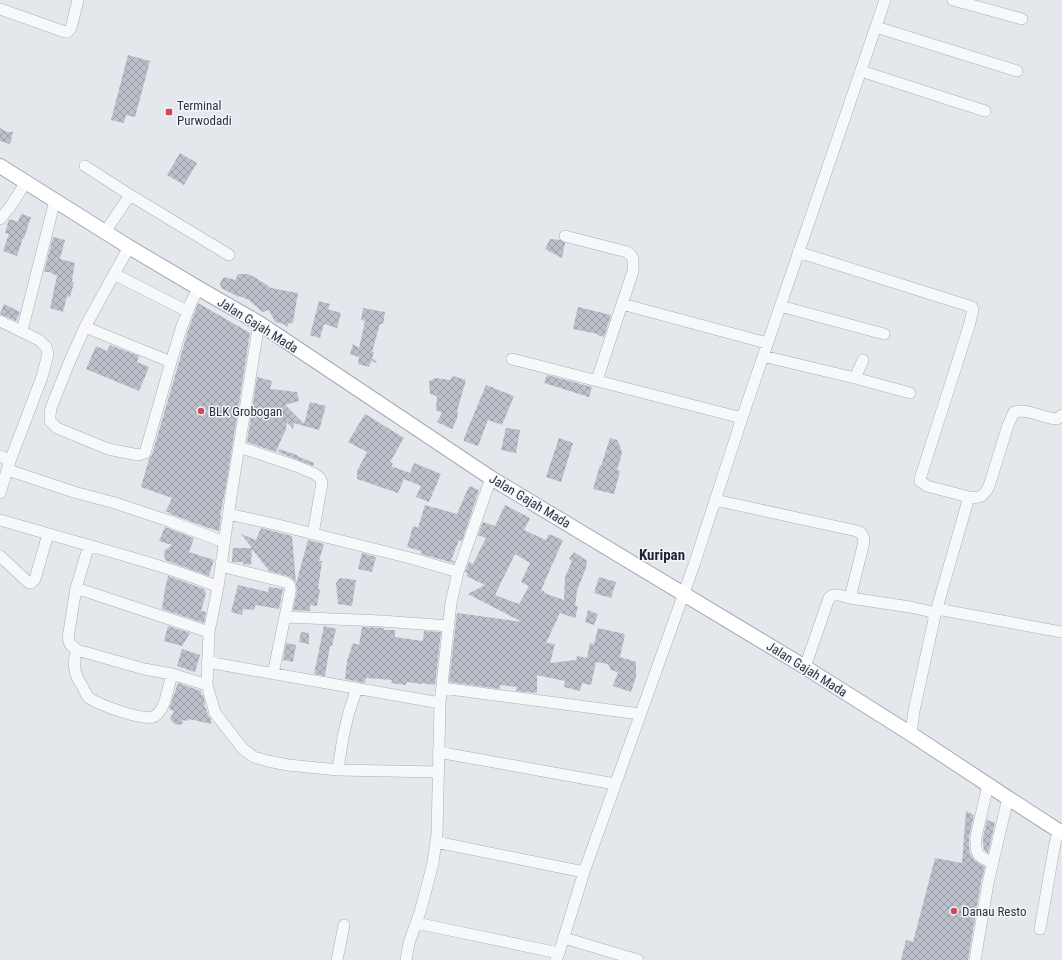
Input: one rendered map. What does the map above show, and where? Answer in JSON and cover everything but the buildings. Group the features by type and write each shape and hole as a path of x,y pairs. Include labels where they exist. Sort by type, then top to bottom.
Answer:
{"main road":[{"name":"Jalan Gajah Mada","path":"0,166 104,232 259,323 491,478 805,667 911,734 1060,832"}],"street":[{"path":"0,9 67,32 71,28 78,0"},
{"path":"416,923 558,957 584,872 684,593 767,343 885,0"},
{"path":"953,0 1022,19"},
{"path":"876,27 1017,71"},
{"path":"860,71 985,111"},
{"path":"84,166 230,254"},
{"path":"0,219 10,207 26,182"},
{"path":"104,232 130,195"},
{"path":"22,331 55,200"},
{"path":"565,236 627,252 634,259 633,270 597,380"},
{"path":"129,247 85,327 69,362 50,415 50,420 57,428 108,449 138,455 145,453 187,311 199,289"},
{"path":"798,252 972,307 973,310 969,326 920,479 920,481 927,486 976,498 980,497 986,492 989,486 1008,425 1014,412 1025,411 1057,419 1062,415"},
{"path":"114,274 187,311"},
{"path":"622,304 767,343"},
{"path":"780,306 884,334"},
{"path":"0,321 39,340 46,346 48,354 42,377 0,493"},
{"path":"259,323 228,514 218,587 209,632 207,685 215,713 244,749 254,757 268,761 288,765 338,770 438,772"},
{"path":"85,327 171,362"},
{"path":"763,356 854,378 910,394"},
{"path":"512,359 742,418"},
{"path":"854,378 863,360"},
{"path":"239,447 296,466 315,474 320,478 322,483 313,534"},
{"path":"0,456 9,465 74,492 122,505 224,542"},
{"path":"406,960 409,943 433,863 436,842 440,703 451,603 458,572 491,478"},
{"path":"911,734 914,711 936,612 969,496"},
{"path":"715,500 861,533 864,538 864,546 850,598"},
{"path":"228,514 414,559 458,572"},
{"path":"0,520 192,576 218,587"},
{"path":"0,556 29,583 31,583 35,579 48,534"},
{"path":"89,545 76,588 68,638 70,644 77,650 144,669 172,674 207,685"},
{"path":"221,566 288,583 290,587 274,674"},
{"path":"76,588 209,632"},
{"path":"805,667 829,598 834,595 1062,632"},
{"path":"285,617 381,621 449,626"},
{"path":"77,650 74,659 75,670 78,679 89,698 98,703 129,714 149,718 153,718 158,714 163,706 172,674"},
{"path":"207,662 440,703"},
{"path":"338,770 343,737 357,688"},
{"path":"442,688 640,714"},
{"path":"438,752 615,784"},
{"path":"988,785 976,837 976,852 980,857 993,863"},
{"path":"975,960 988,883 1008,798"},
{"path":"1040,929 1055,843 1060,832"},
{"path":"436,842 584,872"},
{"path":"337,960 344,925"},
{"path":"564,938 638,960"}],"place":[{"name":"Terminal Purwodadi","path":"169,112"},
{"name":"BLK Grobogan","path":"201,411"},
{"name":"Danau Resto","path":"954,911"}],"district":[{"name":"Kuripan","path":"662,555"}]}
